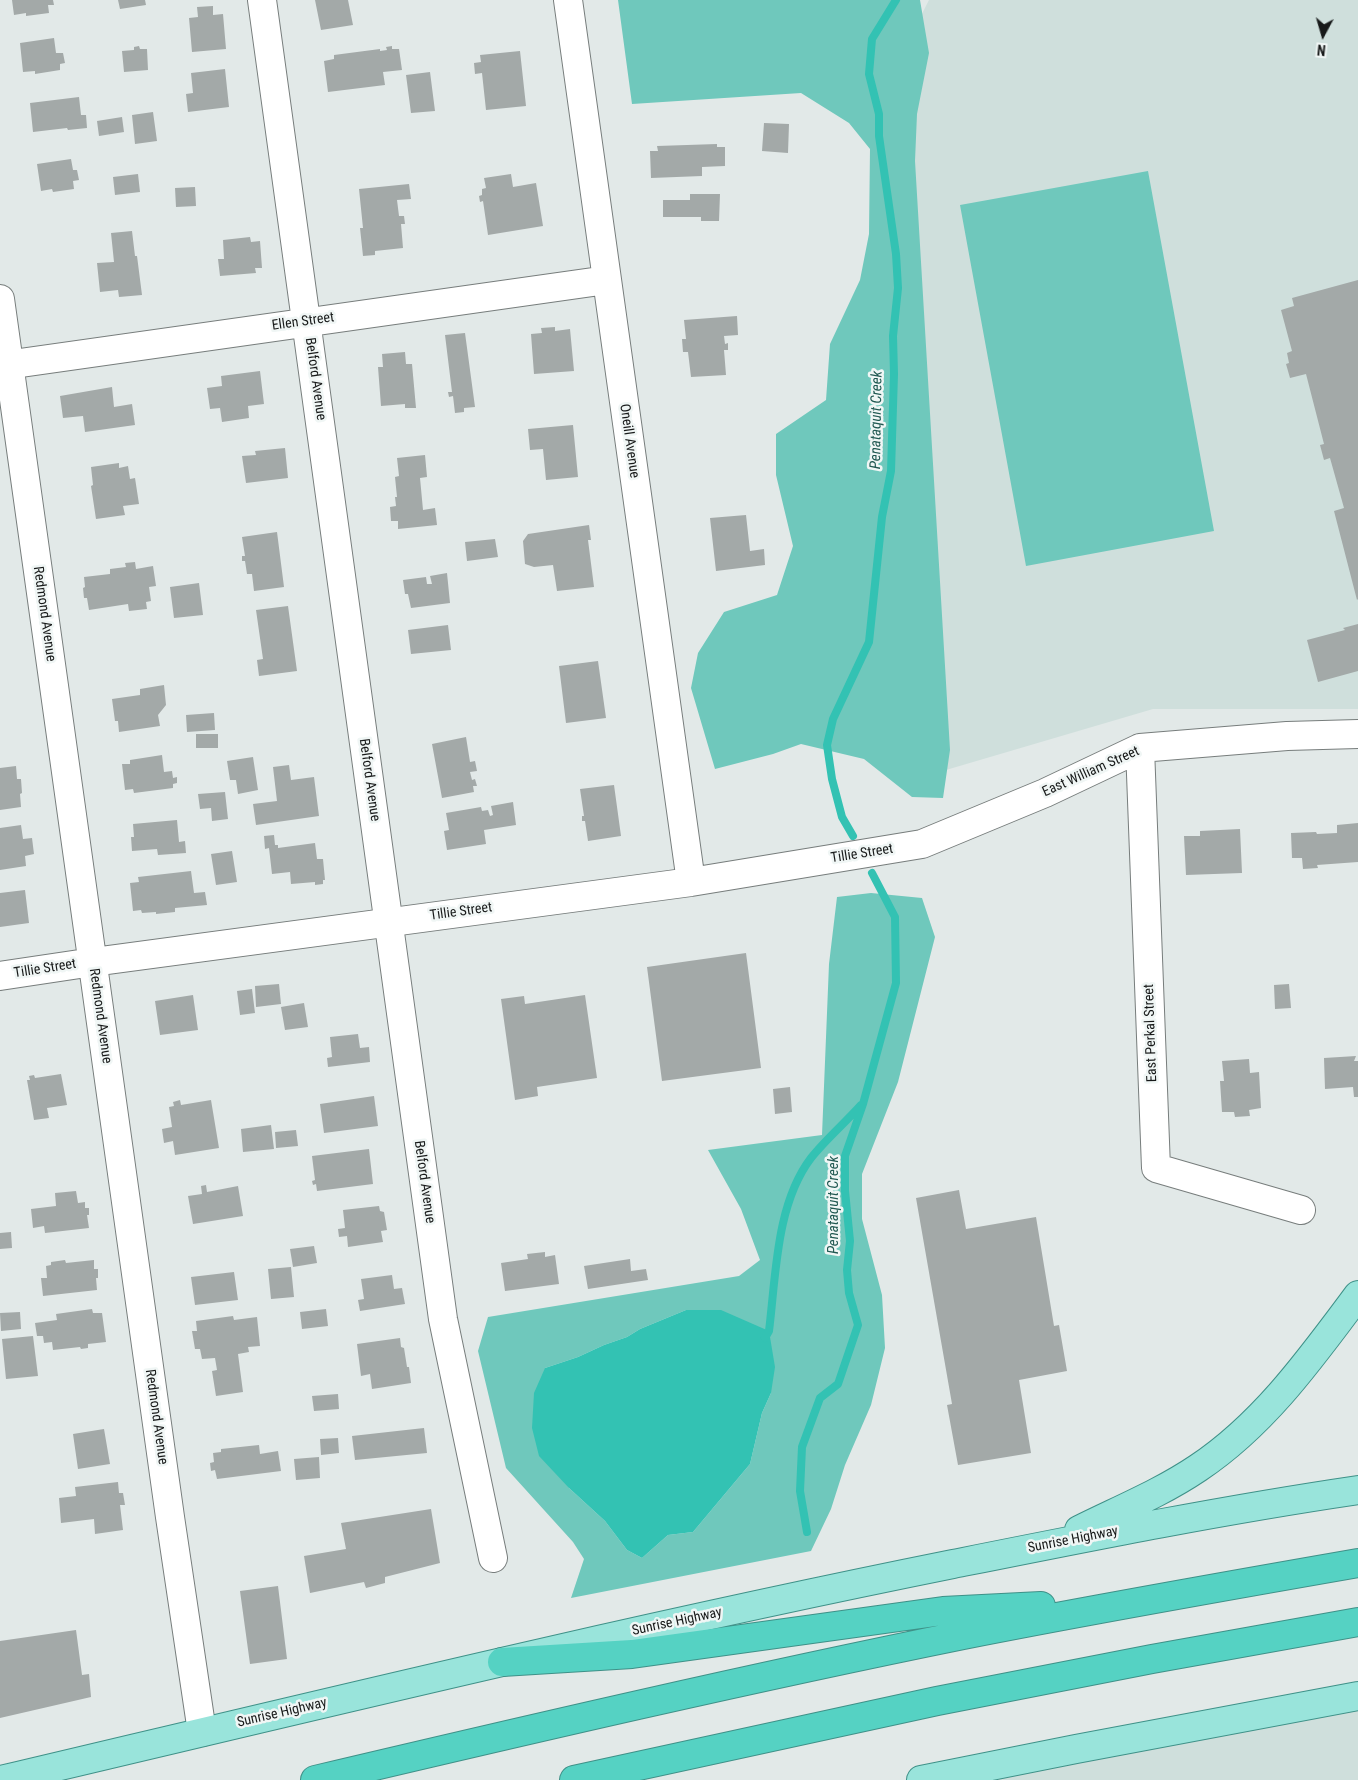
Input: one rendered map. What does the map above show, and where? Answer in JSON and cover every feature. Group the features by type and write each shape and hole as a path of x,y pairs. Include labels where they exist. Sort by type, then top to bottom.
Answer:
{"highway":[{"path":"316,1780 699,1691 972,1634 1358,1562"},
{"path":"502,1662 632,1654 942,1611 1152,1600"},
{"path":"574,1780 937,1701 1152,1659 1358,1622"}],"main road":[{"path":"1048,1545 1175,1482 1223,1449 1252,1424 1288,1386 1358,1295"},
{"name":"Sunrise Highway","path":"1,1780 502,1662 778,1600 1048,1545 1223,1512 1358,1490"},
{"path":"920,1780 1076,1749 1356,1698"}],"street":[{"name":"Belford Avenue","path":"262,0 444,1319 493,1558"},
{"name":"Oneill Avenue","path":"568,0 691,882"},
{"name":"Ellen Street","path":"5,366 607,280"},
{"name":"Redmond Avenue","path":"0,299 5,366 93,962 168,1507 202,1732"},
{"name":"East William Street","path":"922,844 1045,793 1140,748 1287,736 1358,734"},
{"name":"East Perkal Street","path":"1140,748 1156,1168 1301,1210"},
{"name":"Tillie Street","path":"0,976 691,882 922,844"}],"shaded area":[{"path":"618,0 920,0 929,53 917,114 915,161 950,750 943,798 912,797 864,759 801,744 773,754 715,769 691,688 698,653 724,612 777,595 793,546 776,475 776,434 826,400 830,344 860,280 869,234 870,149 849,123 801,93 632,104"},
{"path":"929,0 1358,0 1358,709 1153,709 929,775 900,57"},
{"path":"1148,171 1214,531 1026,566 960,205"},
{"path":"871,893 922,898 935,937 898,1082 862,1174 862,1219 882,1295 885,1348 871,1405 845,1465 831,1509 811,1551 571,1598 584,1559 573,1542 506,1468 478,1351 488,1317 739,1276 760,1260 741,1209 708,1150 822,1135 829,964 837,897","holes":["686,1310 771,1393 762,1413 750,1464 693,1532 668,1535 642,1558 627,1550 605,1521 569,1488 545,1368 627,1337 640,1329"]},
{"path":"686,1310 721,1310 769,1331 775,1367 771,1393 762,1413 750,1464 693,1532 668,1535 642,1558 627,1550 605,1521 569,1488 539,1456 532,1428 534,1393 545,1368 627,1337 640,1329"},
{"path":"1358,1696 1358,1780 921,1780"}],"building":[{"path":"12,0 53,0 54,5 48,5 49,13 26,16 26,13 14,15"},
{"path":"118,0 145,0 146,5 120,9"},
{"path":"315,0 348,0 353,25 321,30"},
{"path":"213,6 213,15 223,14 226,49 192,52 189,18 198,17 197,7"},
{"path":"54,38 56,53 63,53 65,63 60,64 60,70 35,74 35,71 23,72 20,43"},
{"path":"139,46 140,49 147,49 148,70 124,72 122,51 134,50 134,47"},
{"path":"392,46 392,49 399,49 402,70 383,72 385,85 328,92 324,61 334,59 334,55 380,49 380,51 387,50 386,47"},
{"path":"520,51 526,106 486,110 482,73 475,74 474,63 481,62 480,55"},
{"path":"225,69 229,107 188,112 186,94 193,93 191,73"},
{"path":"430,72 435,111 411,113 406,75"},
{"path":"79,97 81,115 86,115 87,128 33,132 30,103"},
{"path":"153,112 157,141 135,144 132,115"},
{"path":"122,117 124,132 99,136 97,121"},
{"path":"764,123 789,124 788,153 762,151"},
{"path":"717,144 717,147 725,147 725,166 702,167 702,176 651,178 650,151 658,151 657,146"},
{"path":"71,159 73,170 77,170 79,180 73,181 74,189 53,192 52,189 41,191 37,164"},
{"path":"138,174 140,192 115,195 113,177"},
{"path":"511,174 513,187 536,183 543,226 488,235 483,201 480,202 479,196 482,195 482,189 486,188 484,178"},
{"path":"409,184 411,199 397,200 399,216 404,216 405,224 401,224 403,248 375,251 375,255 363,256 360,228 363,228 359,189"},
{"path":"195,187 196,206 176,207 175,188"},
{"path":"690,194 720,194 719,221 701,221 701,217 663,217 663,200 690,200"},
{"path":"132,231 142,295 119,297 118,290 100,292 97,263 114,262 111,233"},
{"path":"250,237 251,242 260,241 262,268 255,268 256,273 220,276 218,259 224,259 223,240"},
{"path":"1358,280 1357,600 1334,511 1344,508 1330,458 1324,460 1320,445 1324,444 1306,374 1290,378 1286,364 1289,363 1287,353 1292,351 1281,310 1294,306 1292,298"},
{"path":"737,316 738,335 724,336 725,344 728,343 728,350 724,350 726,375 691,377 688,352 683,352 682,339 686,339 684,320"},
{"path":"555,327 555,331 570,329 574,371 534,374 531,334 542,333 541,328"},
{"path":"465,333 475,407 464,408 464,412 455,413 453,396 449,397 448,392 452,392 445,335"},
{"path":"405,352 406,364 412,364 416,408 405,408 405,404 381,406 378,367 383,367 382,354"},
{"path":"260,371 264,404 248,406 249,418 222,422 220,408 210,409 207,388 222,386 221,376"},
{"path":"112,387 114,407 132,404 135,425 85,432 83,416 63,418 60,396"},
{"path":"573,425 578,477 546,480 543,449 530,450 528,429"},
{"path":"285,448 288,478 246,483 242,456 256,455 255,451"},
{"path":"425,455 427,477 420,478 423,510 435,508 437,525 398,529 398,521 391,521 390,507 396,506 395,477 399,476 397,458"},
{"path":"119,463 119,468 128,466 130,479 135,478 139,504 123,506 125,515 96,519 91,486 93,485 91,467"},
{"path":"746,515 750,551 764,549 765,565 716,571 710,518"},
{"path":"589,525 591,540 588,540 594,587 557,591 553,565 534,567 525,564 523,541 528,534"},
{"path":"277,532 284,587 254,591 252,574 247,574 245,561 242,561 242,556 245,556 242,537"},
{"path":"495,539 498,557 467,561 465,542"},
{"path":"135,562 136,569 153,566 156,586 149,587 151,601 146,602 147,609 129,611 128,604 89,610 87,598 84,598 84,577 110,574 110,569 126,567 125,563"},
{"path":"447,573 450,603 411,608 408,594 405,594 403,580 426,577 427,584 432,584 430,576"},
{"path":"199,583 203,615 174,618 170,587"},
{"path":"288,606 297,671 259,676 257,660 263,659 256,610"},
{"path":"1358,624 1358,671 1318,682 1307,640 1345,630 1343,628"},
{"path":"448,625 451,650 411,654 408,630"},
{"path":"598,661 606,718 566,723 559,666"},
{"path":"164,685 166,705 158,715 160,726 119,732 118,721 115,721 112,699 140,695 140,689"},
{"path":"214,713 215,730 187,732 186,715"},
{"path":"196,734 218,734 218,748 196,748"},
{"path":"466,737 470,762 475,761 477,771 470,772 472,780 475,779 477,786 473,786 474,792 442,798 432,744"},
{"path":"162,755 164,772 172,771 173,778 177,777 177,783 173,784 173,788 134,793 133,789 125,790 122,764 130,764 130,760"},
{"path":"253,757 258,790 238,794 236,780 230,780 227,761"},
{"path":"289,765 291,780 314,777 319,816 256,825 253,804 277,801 273,767"},
{"path":"16,766 17,779 21,779 21,807 0,810 0,768"},
{"path":"614,785 621,836 588,841 585,821 582,821 582,816 584,816 580,789"},
{"path":"225,792 228,819 212,821 211,808 200,809 198,794"},
{"path":"513,802 516,825 484,830 486,844 447,850 444,831 449,830 446,813 481,807 482,811 488,810 490,816 493,815 491,806"},
{"path":"177,820 179,842 185,841 186,853 158,855 157,849 132,851 131,837 134,837 133,824"},
{"path":"1358,823 1358,862 1317,865 1318,868 1303,869 1302,858 1292,858 1291,833 1337,833 1337,825"},
{"path":"21,825 23,839 32,838 34,854 25,856 26,866 0,870 0,828"},
{"path":"1240,829 1242,873 1186,875 1184,836 1200,836 1200,831"},
{"path":"274,835 275,845 278,845 278,848 315,843 317,859 323,859 325,880 323,880 323,884 315,885 315,882 291,884 290,872 272,874 269,848 265,849 264,836"},
{"path":"232,851 237,882 216,885 211,854"},
{"path":"191,871 194,893 205,892 207,905 175,908 175,912 156,914 156,912 142,913 141,910 133,911 130,883 139,882 138,877"},
{"path":"25,890 29,923 0,927 0,893"},
{"path":"746,953 761,1068 662,1081 647,967"},
{"path":"279,984 281,1004 256,1007 255,986"},
{"path":"1289,984 1291,1008 1275,1009 1274,985"},
{"path":"252,989 255,1013 240,1015 237,991"},
{"path":"193,995 198,1030 160,1035 155,1001"},
{"path":"585,995 597,1078 537,1087 538,1096 515,1100 501,999 524,996 525,1004"},
{"path":"304,1003 308,1027 285,1030 281,1007"},
{"path":"358,1034 360,1048 369,1047 370,1062 328,1067 327,1058 332,1057 330,1037"},
{"path":"1356,1056 1354,1061 1358,1061 1358,1097 1354,1097 1353,1087 1325,1089 1324,1058"},
{"path":"1249,1059 1250,1073 1259,1072 1261,1108 1249,1110 1250,1116 1235,1117 1234,1112 1222,1112 1220,1081 1224,1081 1222,1061"},
{"path":"61,1074 67,1105 47,1108 49,1118 34,1120 27,1080 30,1080 29,1076 34,1075 35,1078"},
{"path":"790,1087 792,1112 775,1114 773,1089"},
{"path":"374,1096 378,1126 324,1133 320,1104"},
{"path":"180,1100 181,1105 211,1100 219,1148 175,1155 173,1141 164,1143 162,1129 172,1127 169,1107 174,1106 173,1102"},
{"path":"271,1125 274,1149 243,1152 241,1129"},
{"path":"296,1130 298,1146 276,1148 275,1132"},
{"path":"369,1149 373,1184 317,1191 316,1184 313,1185 312,1181 315,1180 312,1156"},
{"path":"206,1185 207,1192 238,1186 243,1216 193,1224 188,1196 202,1194 201,1186"},
{"path":"959,1190 966,1229 1036,1217 1054,1326 1059,1325 1067,1371 1019,1380 1031,1453 958,1465 947,1405 952,1404 916,1198"},
{"path":"76,1191 78,1203 85,1202 85,1208 89,1208 89,1215 87,1215 89,1228 45,1233 44,1226 33,1228 31,1209 56,1206 55,1193"},
{"path":"379,1206 380,1211 384,1212 387,1230 381,1231 383,1242 348,1247 347,1236 339,1237 338,1229 345,1228 343,1210"},
{"path":"11,1232 12,1248 0,1249 0,1233"},
{"path":"314,1246 317,1263 293,1267 290,1249"},
{"path":"545,1252 545,1257 555,1255 559,1284 505,1291 501,1263 528,1259 527,1254"},
{"path":"630,1259 631,1271 646,1269 648,1280 588,1289 584,1266"},
{"path":"65,1260 66,1263 94,1260 94,1269 98,1269 98,1278 96,1278 97,1290 43,1296 41,1278 47,1278 46,1266 51,1265 51,1262"},
{"path":"291,1267 294,1297 271,1299 268,1269"},
{"path":"234,1272 238,1300 195,1305 191,1277"},
{"path":"392,1275 394,1289 402,1288 405,1304 360,1311 358,1300 364,1299 361,1279"},
{"path":"92,1309 93,1313 102,1313 106,1342 88,1344 88,1348 53,1350 52,1342 44,1343 43,1336 37,1336 35,1323 57,1320 56,1314"},
{"path":"326,1309 328,1326 302,1329 300,1312"},
{"path":"20,1312 21,1329 1,1331 0,1313"},
{"path":"233,1316 234,1320 257,1317 260,1346 248,1347 249,1352 238,1354 243,1392 216,1396 212,1371 217,1370 215,1358 202,1359 200,1349 195,1349 192,1331 197,1331 196,1321"},
{"path":"33,1336 38,1376 6,1379 2,1339"},
{"path":"400,1338 401,1347 404,1348 407,1367 409,1367 411,1383 372,1389 370,1374 361,1376 357,1344"},
{"path":"338,1394 339,1409 314,1411 312,1396"},
{"path":"424,1428 427,1453 355,1460 352,1436"},
{"path":"104,1429 110,1464 78,1469 73,1434"},
{"path":"338,1438 339,1453 321,1455 320,1439"},
{"path":"259,1445 260,1454 278,1451 281,1471 217,1479 215,1470 211,1471 210,1463 214,1462 213,1453 221,1452 221,1449"},
{"path":"319,1457 320,1478 296,1480 294,1459"},
{"path":"118,1482 119,1493 123,1493 125,1505 120,1505 123,1530 95,1534 94,1519 61,1523 59,1498 76,1496 75,1487"},
{"path":"431,1509 440,1563 385,1577 385,1583 366,1588 364,1582 310,1593 304,1556 346,1549 341,1523"},
{"path":"278,1586 287,1659 250,1664 240,1591"},
{"path":"76,1630 82,1675 89,1674 91,1697 0,1718 0,1641"}],"waterway":[{"name":"Penataquit Creek","path":"853,836 842,817 832,779 827,745 833,719 869,642 882,517 891,471 894,374 893,336 898,288 896,254 879,136 879,114 869,74 872,39 896,0"},
{"name":"Penataquit Creek","path":"807,1532 800,1491 802,1447 820,1398 838,1384 858,1325 849,1293 847,1270 850,1241 845,1191 845,1156 863,1104 896,983 895,917 872,873"},
{"path":"765,1338 769,1331 776,1264 784,1218 799,1176 823,1144 861,1105"}]}
